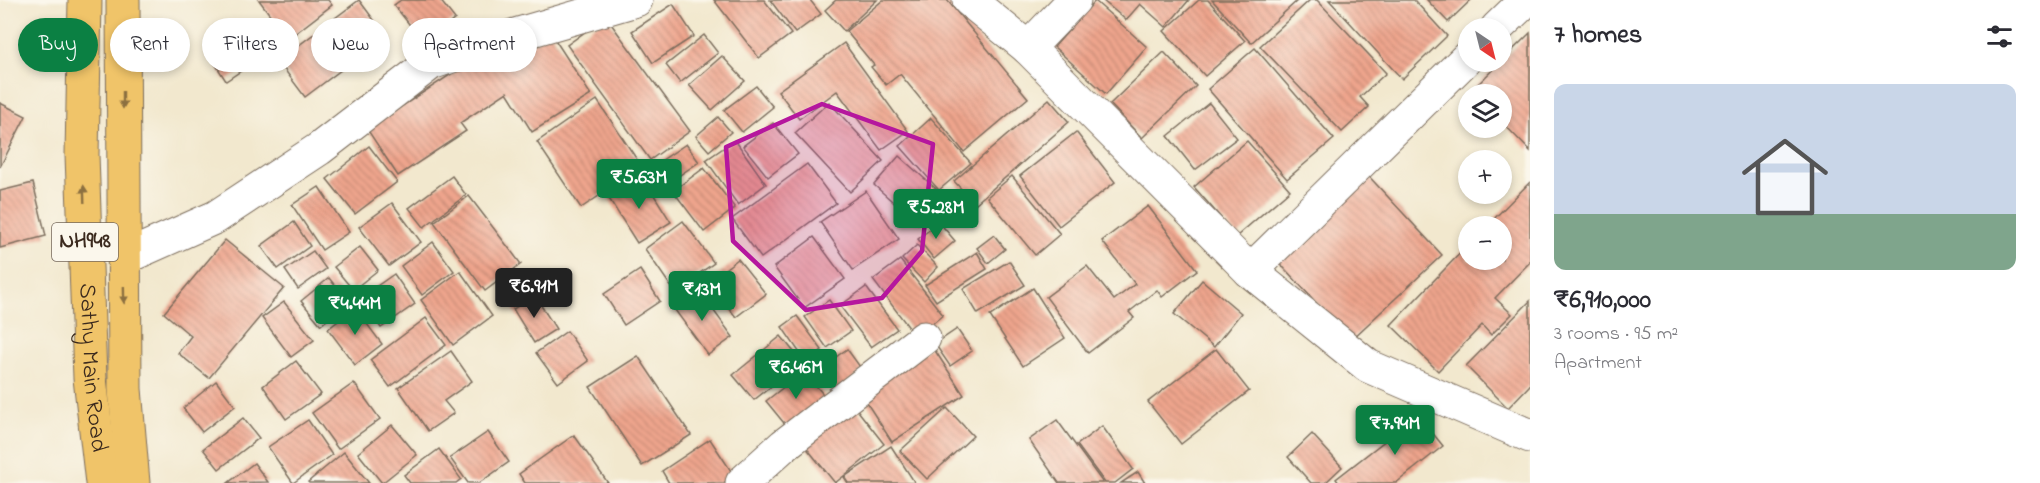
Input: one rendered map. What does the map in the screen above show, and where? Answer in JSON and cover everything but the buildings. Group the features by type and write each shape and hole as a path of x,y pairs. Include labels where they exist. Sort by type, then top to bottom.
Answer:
{"highway":[{"name":"Sathy Main Road","path":"85,0 82,155 90,378 102,483"},
{"name":"Sathy Main Road","path":"123,0 125,389 133,483"}],"street":[{"path":"124,258 216,217 319,149 431,63 515,35 636,0"},
{"path":"969,0 1028,48 1250,271 1368,366 1530,436"},
{"path":"1028,48 1074,0"},
{"path":"1507,18 1526,0"},
{"path":"1250,271 1458,67"},
{"path":"742,483 783,445 924,338"}],"highlighted area":[{"path":"822,104 933,144 922,251 882,298 806,310 733,241 726,147"}]}
